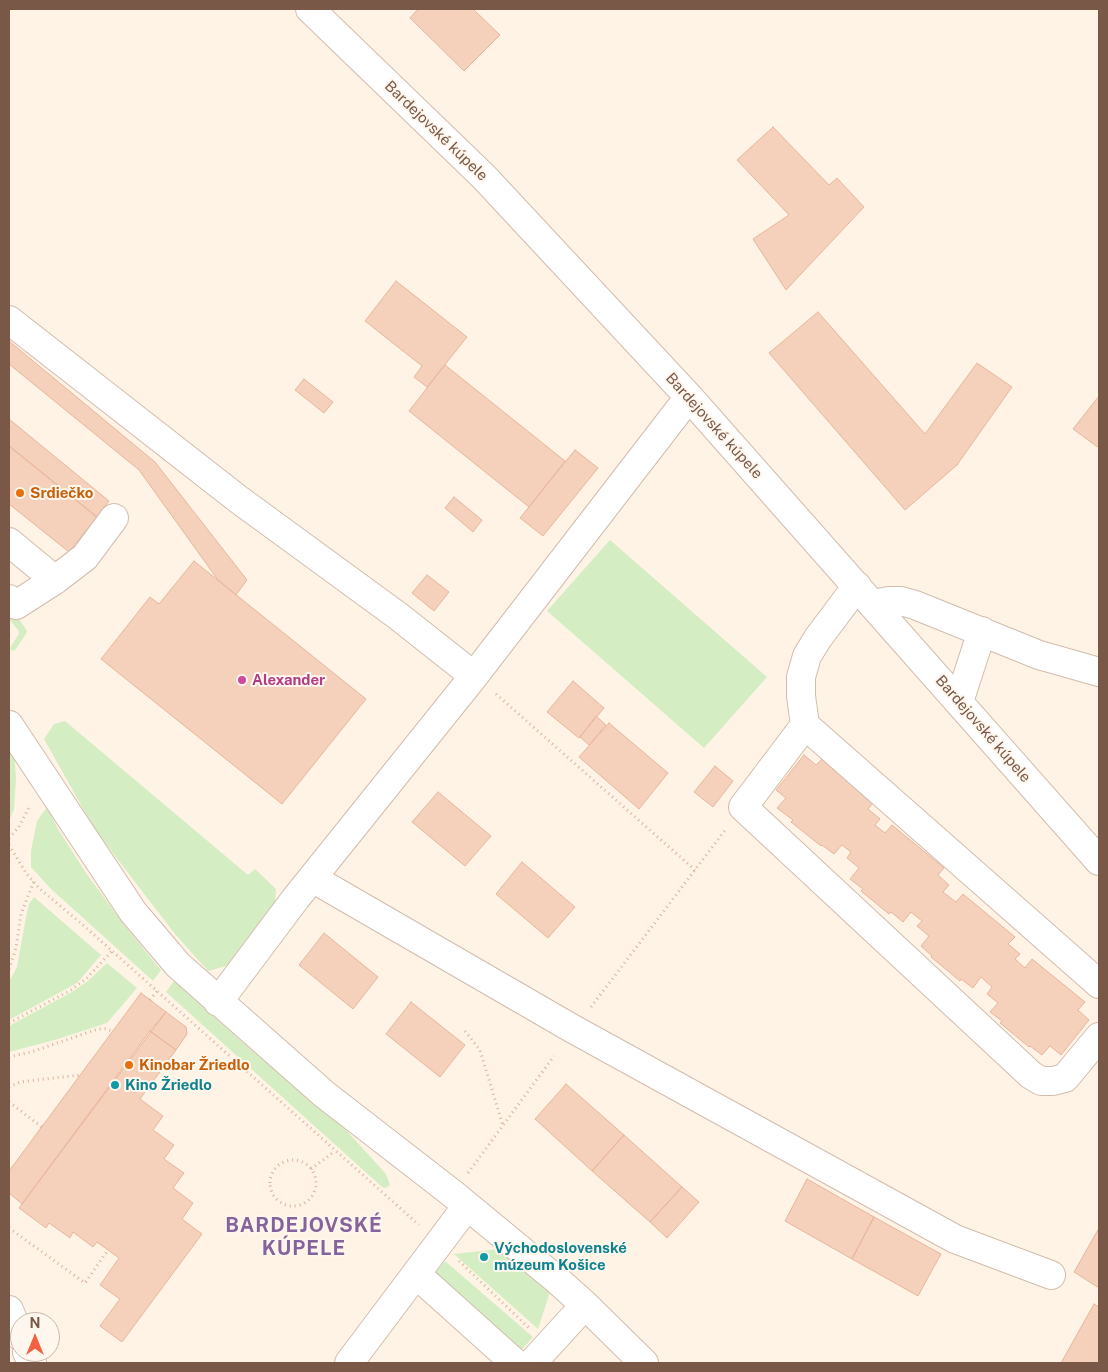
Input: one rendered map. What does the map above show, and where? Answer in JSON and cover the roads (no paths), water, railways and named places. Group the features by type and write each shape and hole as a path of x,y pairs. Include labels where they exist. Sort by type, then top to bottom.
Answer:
{"street":[{"name":"Bardejovské kúpele","path":"310,9 484,177 689,397 1099,860"},
{"path":"9,320 238,499 398,616 474,676"},
{"path":"218,1002 312,878 474,676 689,397"},
{"path":"9,599 16,605 55,580 85,557 114,518"},
{"path":"9,542 55,580"},
{"path":"1099,672 1039,655 915,604 889,601 865,595 807,656 801,676 805,725 1099,984"},
{"path":"959,702 982,632"},
{"path":"9,725 143,924 178,965 324,1094 468,1206 585,1305 644,1363"},
{"path":"805,725 743,807 1031,1076 1041,1080 1053,1081 1065,1078 1099,1037"},
{"path":"312,878 573,1030 955,1239 1050,1275"},
{"path":"349,1363 468,1206"},
{"path":"416,1274 515,1363"},
{"path":"536,1359 585,1305"}],"place":[{"name":"Srdiečko","path":"20,493"},
{"name":"Alexander","path":"242,680"},
{"name":"Kinobar Žriedlo","path":"129,1065"},
{"name":"Kino Žriedlo","path":"115,1085"},
{"name":"Východoslovenské múzeum Košice","path":"484,1257"}],"district":[{"name":"BARDEJOVSKÉ KÚPELE","path":"304,1238"}]}
